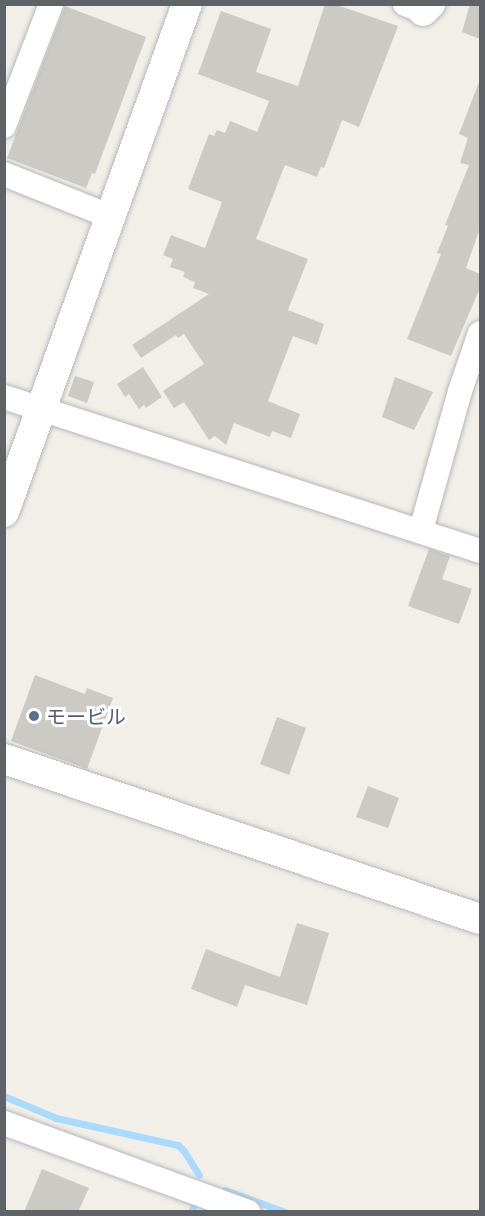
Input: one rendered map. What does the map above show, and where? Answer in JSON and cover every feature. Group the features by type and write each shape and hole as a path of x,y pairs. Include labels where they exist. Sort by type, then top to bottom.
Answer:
{"street":[{"path":"4,126 51,4"},
{"path":"4,512 42,412 187,4"},
{"path":"4,174 112,217"},
{"path":"421,530 460,391 480,333"},
{"path":"4,398 42,412 421,530 480,551"},
{"path":"4,759 480,919"},
{"path":"4,1123 248,1212"}],"building":[{"path":"325,4 334,4 398,26 359,127 342,120 324,168 321,167 317,177 285,165 256,239 308,259 288,310 324,324 317,345 293,336 268,401 300,414 291,438 272,431 270,437 234,423 226,445 215,436 209,440 184,402 174,408 163,391 204,364 184,334 178,338 176,335 141,358 132,345 209,294 193,288 195,282 183,277 185,272 170,267 173,259 163,255 171,235 205,248 222,202 188,189 209,134 214,136 217,130 225,133 230,121 257,132 269,101 198,74 221,11 271,29 256,72 298,86"},
{"path":"470,4 480,4 480,39 462,32"},
{"path":"65,6 146,37 95,174 92,173 86,188 7,158"},
{"path":"479,82 480,228 466,268 480,274 480,288 451,356 407,339 441,254 437,253 448,226 445,225 469,165 460,163 468,138 459,134"},
{"path":"143,367 162,397 146,408 144,405 139,409 129,394 125,397 117,384"},
{"path":"75,376 94,382 87,403 68,396"},
{"path":"395,377 433,392 414,430 382,417"},
{"path":"429,549 450,556 442,579 472,589 459,624 408,606"},
{"path":"35,675 85,694 87,688 113,698 87,769 11,741"},
{"path":"277,717 306,728 289,775 260,764"},
{"path":"368,786 399,798 388,828 356,817"},
{"path":"297,923 329,933 307,1005 245,985 237,1007 191,989 206,949 280,977"},
{"path":"42,1169 89,1188 78,1212 24,1212"}],"waterway":[{"path":"4,1096 56,1118 178,1145 199,1175"},
{"path":"225,1190 285,1212"},
{"path":"191,1212 194,1205"}],"place":[{"name":"モービル","path":"34,716"}]}
